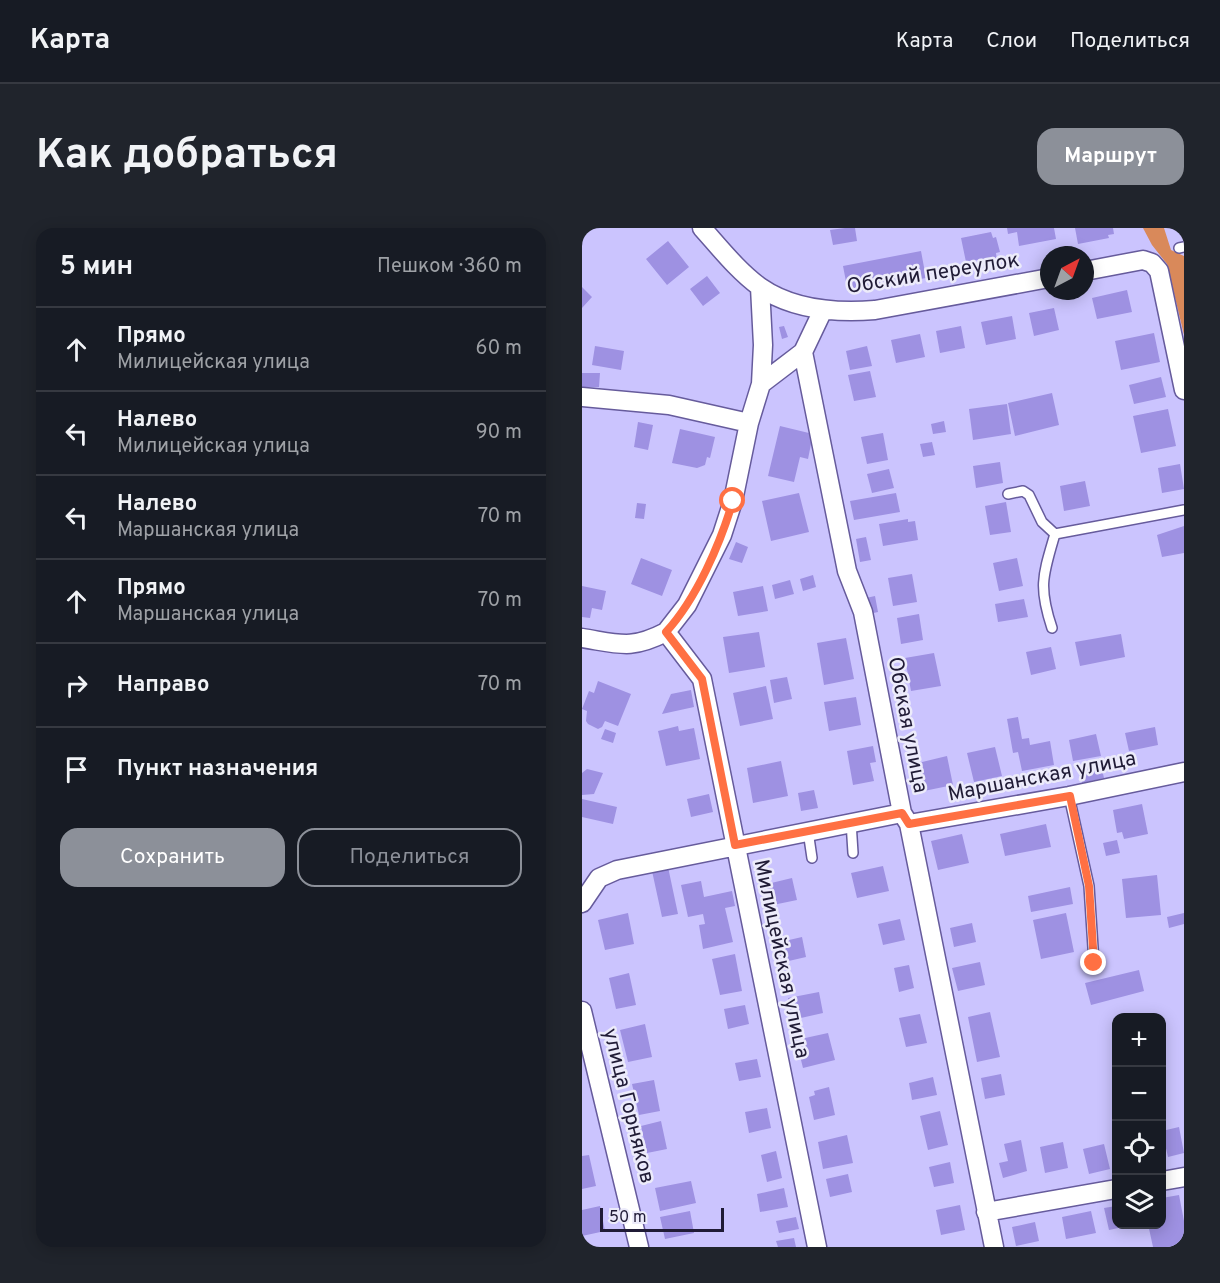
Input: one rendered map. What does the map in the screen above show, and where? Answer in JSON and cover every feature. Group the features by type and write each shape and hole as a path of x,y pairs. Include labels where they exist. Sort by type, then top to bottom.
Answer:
{"street":[{"name":"Обский переулок","path":"702,228 760,287 778,297 823,310 848,312 875,310 1040,280"},
{"path":"1094,269 1143,260 1152,263 1159,271 1184,390"},
{"path":"582,638 626,645 646,642 666,632 687,605 723,535 733,501 749,423 761,384 763,345 760,287"},
{"path":"761,384 803,352 823,310"},
{"name":"Обская улица","path":"803,352 847,571 863,612 994,1247"},
{"path":"582,397 669,405 749,423"},
{"name":"Милицейская улица","path":"666,632 702,679 817,1247"},
{"name":"Маршанская улица","path":"582,900 599,878 616,870 851,822 905,818 1070,796 1184,772"},
{"name":"улица Горняков","path":"582,1011 639,1247"},
{"path":"1166,1180 1184,1177"},
{"path":"986,1212 1112,1190"}],"lane":[{"path":"1008,494 1023,491 1029,495 1042,522 1055,534"},
{"path":"1055,534 1184,510"},
{"path":"1052,628 1043,602 1043,576 1055,534"},
{"path":"1070,796 1089,886 1094,963"},
{"path":"851,822 853,853"},
{"path":"808,831 812,858"}],"shaded area":[{"path":"1143,228 1164,228 1171,250 1184,256 1184,335 1167,264 1152,245"}],"building":[{"path":"855,228 857,241 833,245 830,230"},
{"path":"1007,228 1054,228 1056,239 1019,246 1017,232 1008,234"},
{"path":"1075,228 1113,228 1114,234 1108,235 1109,238 1078,244"},
{"path":"991,232 993,238 996,237 1000,252 996,253 997,261 984,263 984,259 966,262 961,238"},
{"path":"668,241 689,267 667,285 646,259"},
{"path":"921,251 926,278 848,292 843,266"},
{"path":"707,276 720,293 703,306 690,289"},
{"path":"582,287 592,297 582,308"},
{"path":"1127,290 1132,312 1097,319 1092,300 1094,298"},
{"path":"1054,308 1059,330 1034,336 1029,313"},
{"path":"1012,316 1016,339 986,345 981,322"},
{"path":"784,326 788,337 782,339 779,327"},
{"path":"961,326 965,348 940,353 936,331"},
{"path":"1154,333 1160,362 1121,370 1115,341"},
{"path":"920,334 925,357 896,363 891,340"},
{"path":"595,346 624,351 621,370 592,365"},
{"path":"867,346 872,366 850,370 846,351"},
{"path":"870,371 876,397 854,401 848,375"},
{"path":"582,373 600,373 599,387 582,387"},
{"path":"1161,377 1166,397 1134,404 1129,385"},
{"path":"1052,393 1059,425 1015,436 1008,403"},
{"path":"1007,404 1011,434 973,440 969,409"},
{"path":"1168,409 1176,446 1141,453 1133,416"},
{"path":"944,421 946,432 933,434 931,424"},
{"path":"638,422 653,425 648,450 634,447"},
{"path":"780,426 813,434 808,459 800,457 794,482 768,476"},
{"path":"680,429 715,437 710,458 707,457 705,465 697,468 672,463"},
{"path":"883,433 888,460 867,464 861,437"},
{"path":"932,442 935,455 923,457 920,444"},
{"path":"1000,462 1003,483 976,488 973,466"},
{"path":"1180,464 1184,489 1162,493 1158,468"},
{"path":"889,469 894,488 872,493 867,474"},
{"path":"1085,481 1090,506 1064,511 1060,486"},
{"path":"799,493 809,532 771,541 762,501"},
{"path":"896,493 900,512 854,520 850,501"},
{"path":"1006,502 1011,532 990,535 985,506"},
{"path":"637,503 646,504 644,519 635,518"},
{"path":"908,519 908,522 915,521 918,540 883,546 879,524"},
{"path":"1184,526 1184,553 1162,557 1157,535"},
{"path":"866,537 871,560 860,562 856,539"},
{"path":"736,542 748,547 742,563 729,559"},
{"path":"641,558 672,570 662,596 631,584"},
{"path":"1017,558 1023,586 999,591 993,563"},
{"path":"912,574 917,602 893,606 888,578"},
{"path":"813,575 816,587 803,591 800,579"},
{"path":"790,580 794,594 775,599 772,585"},
{"path":"582,586 606,591 602,610 592,608 590,618 582,617"},
{"path":"763,586 768,611 738,616 733,592"},
{"path":"875,596 878,612 869,614 866,598"},
{"path":"1024,599 1028,617 998,622 995,604"},
{"path":"919,614 923,640 901,644 897,618"},
{"path":"759,632 765,667 729,673 723,637"},
{"path":"1121,634 1125,657 1080,666 1075,642"},
{"path":"846,638 854,679 824,685 817,643"},
{"path":"1051,647 1056,669 1031,675 1026,652"},
{"path":"934,653 941,686 911,691 905,658"},
{"path":"787,677 792,699 774,703 770,680"},
{"path":"598,681 631,694 618,726 605,721 598,729 586,721 587,711 582,709 589,691 594,693"},
{"path":"766,686 773,719 740,726 733,693"},
{"path":"691,690 694,707 662,714 671,694"},
{"path":"856,697 861,725 829,731 824,702"},
{"path":"1018,717 1022,739 1029,738 1030,745 1050,741 1054,765 1022,771 1018,752 1013,753 1007,719"},
{"path":"678,726 679,731 694,728 700,759 666,766 658,731"},
{"path":"1155,727 1158,745 1129,751 1125,733"},
{"path":"605,729 616,733 613,743 601,739"},
{"path":"1096,734 1101,756 1073,761 1069,740"},
{"path":"873,746 876,762 870,763 874,781 853,785 847,751"},
{"path":"995,747 1002,776 974,782 967,753"},
{"path":"947,756 953,785 924,791 918,763"},
{"path":"781,761 788,796 753,803 747,768"},
{"path":"1100,761 1104,778 1082,783 1078,766"},
{"path":"587,769 603,773 594,794 582,795 582,773"},
{"path":"814,790 818,808 801,811 798,793"},
{"path":"709,794 713,812 691,817 687,799"},
{"path":"582,799 617,807 613,824 582,817"},
{"path":"1142,804 1148,834 1124,839 1122,832 1117,833 1113,810"},
{"path":"1046,824 1051,847 1005,856 1000,834"},
{"path":"962,834 969,863 938,870 931,841"},
{"path":"1117,840 1120,853 1106,856 1103,843"},
{"path":"883,866 889,891 857,898 851,873"},
{"path":"668,867 678,914 662,917 652,871"},
{"path":"1157,875 1161,915 1126,918 1122,879"},
{"path":"792,878 797,900 768,906 763,885"},
{"path":"701,881 704,897 732,891 735,906 725,908 733,942 703,949 699,925 705,924 703,914 688,917 681,885"},
{"path":"1070,887 1073,904 1031,912 1028,896"},
{"path":"628,913 634,944 605,950 598,920"},
{"path":"1066,913 1074,952 1041,959 1033,920"},
{"path":"1184,913 1184,924 1169,928 1167,917"},
{"path":"900,919 905,940 883,945 878,924"},
{"path":"972,923 976,942 954,947 950,928"},
{"path":"802,937 806,957 780,963 776,943"},
{"path":"735,954 742,991 720,995 712,959"},
{"path":"980,962 985,985 958,991 952,968"},
{"path":"909,965 914,988 899,992 894,968"},
{"path":"1139,970 1144,991 1091,1005 1085,983"},
{"path":"629,973 636,1005 616,1009 609,978"},
{"path":"819,992 823,1013 792,1020 788,998"},
{"path":"745,1005 749,1024 728,1029 724,1009"},
{"path":"990,1012 1000,1057 977,1062 968,1017"},
{"path":"920,1014 927,1043 906,1047 899,1018"},
{"path":"645,1024 652,1057 628,1062 620,1030"},
{"path":"828,1033 835,1060 803,1068 796,1040"},
{"path":"757,1059 761,1077 739,1081 735,1063"},
{"path":"1001,1074 1005,1095 985,1099 981,1078"},
{"path":"933,1077 937,1095 912,1100 909,1083"},
{"path":"654,1080 660,1111 639,1115 632,1084"},
{"path":"829,1087 835,1115 814,1120 809,1097 815,1095 814,1091"},
{"path":"767,1108 771,1128 749,1133 745,1112"},
{"path":"940,1111 948,1145 928,1150 920,1116"},
{"path":"661,1121 667,1149 647,1153 641,1126"},
{"path":"1179,1127 1184,1153 1168,1157 1166,1130"},
{"path":"847,1135 853,1163 823,1169 818,1142"},
{"path":"1021,1140 1027,1171 1003,1178 999,1163 1008,1161 1004,1144"},
{"path":"1063,1142 1068,1168 1045,1173 1040,1147"},
{"path":"1104,1144 1110,1169 1089,1174 1083,1149"},
{"path":"776,1151 782,1178 767,1182 761,1155"},
{"path":"589,1155 596,1186 582,1189 582,1156"},
{"path":"950,1162 954,1183 934,1187 929,1167"},
{"path":"848,1174 852,1192 830,1197 826,1179"},
{"path":"691,1181 696,1203 660,1211 655,1188"},
{"path":"784,1188 788,1207 760,1212 757,1194"},
{"path":"1179,1195 1184,1221 1184,1247 1153,1247 1149,1229 1166,1229 1166,1197"},
{"path":"960,1205 965,1230 941,1235 936,1210"},
{"path":"600,1206 605,1231 582,1236 582,1210"},
{"path":"1112,1207 1114,1229 1109,1230 1104,1208"},
{"path":"690,1211 694,1233 665,1239 660,1217"},
{"path":"1091,1211 1096,1233 1066,1239 1062,1217"},
{"path":"796,1217 799,1229 779,1233 776,1221"},
{"path":"1035,1222 1039,1241 1016,1246 1012,1227"},
{"path":"794,1238 796,1247 778,1247 776,1241"}],"route":[{"path":"733,501 723,535 687,605 666,632 702,679 735,845 902,813 909,824 1070,796 1089,886 1094,963"}]}
